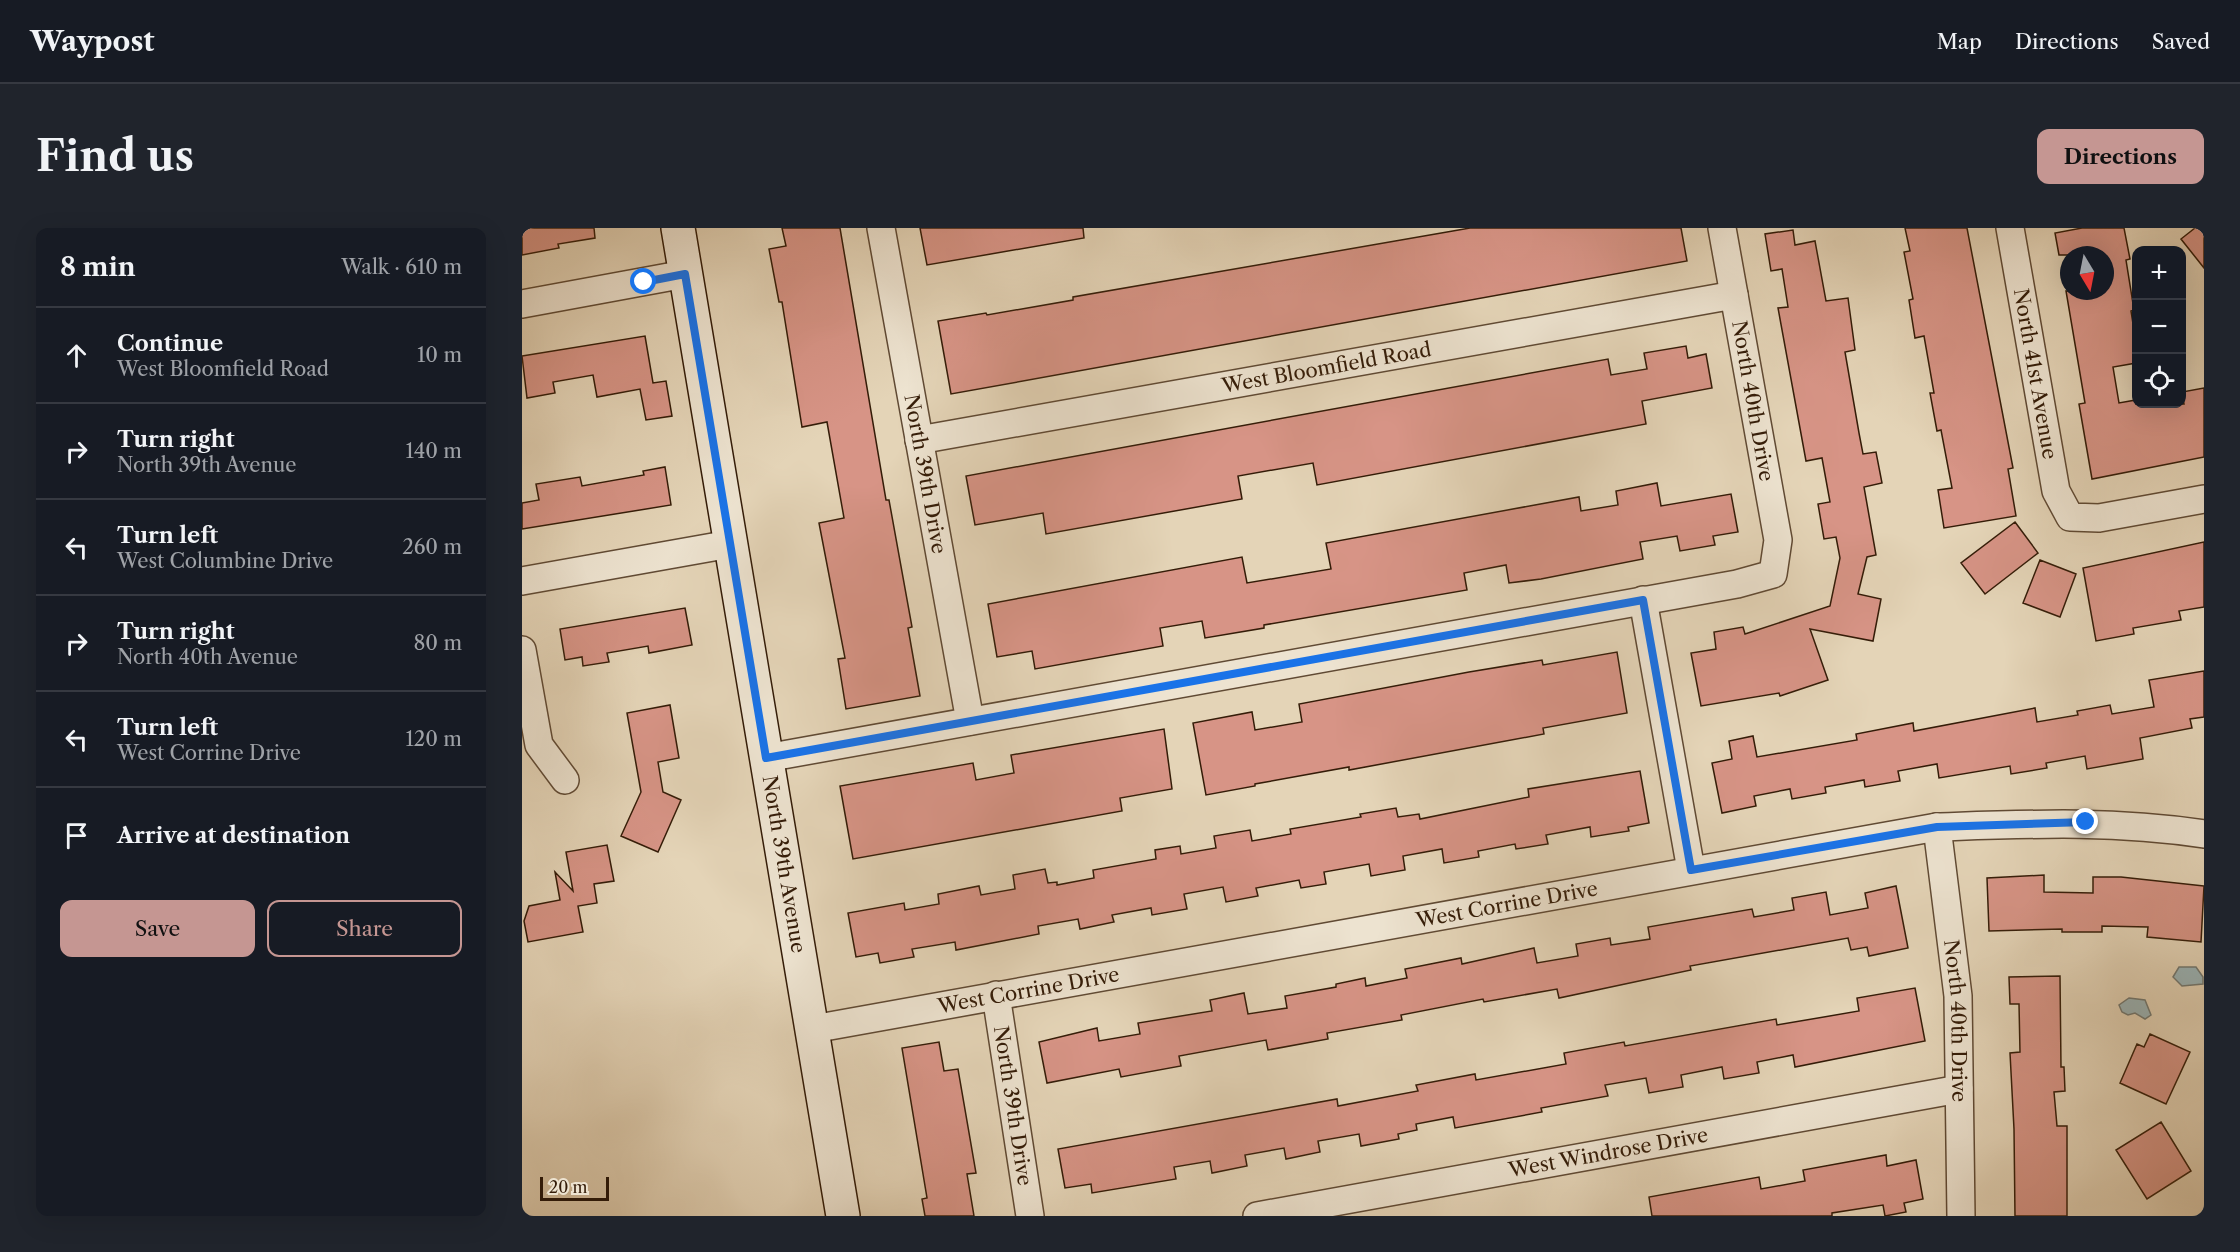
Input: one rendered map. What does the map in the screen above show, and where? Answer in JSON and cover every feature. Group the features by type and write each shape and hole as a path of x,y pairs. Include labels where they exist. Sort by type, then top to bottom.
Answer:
{"street":[{"name":"North 39th Avenue","path":"678,228 843,1216"},
{"name":"North 39th Drive","path":"881,228 970,721"},
{"name":"North 40th Drive","path":"1643,600 1737,584 1773,574 1778,540 1722,228"},
{"name":"North 41st Avenue","path":"2010,228 2056,491 2070,517 2099,518 2204,499"},
{"path":"522,304 685,274"},
{"name":"West Bloomfield Road","path":"919,440 1734,295"},
{"path":"522,581 730,544"},
{"path":"766,758 1643,600 1691,870"},
{"path":"522,650 539,745 565,780"},
{"name":"West Corrine Drive","path":"813,1029 1937,827 2086,822 2157,827 2204,834"},
{"name":"North 40th Drive","path":"1937,827 1958,996 1961,1216"},
{"name":"North 39th Drive","path":"996,995 1030,1216"},
{"name":"West Windrose Drive","path":"1257,1216 1959,1089"}],"water":[{"path":"2179,967 2196,967 2203,977 2203,984 2182,986 2173,977"},
{"path":"2129,998 2145,1000 2151,1015 2145,1019 2135,1013 2128,1015 2122,1012 2119,1005"}],"building":[{"path":"522,228 594,228 595,238 558,244 559,248 522,255"},
{"path":"782,228 840,228 886,500 889,500 912,627 908,628 920,696 846,709 838,659 845,658 819,523 844,518 827,422 802,427 782,302 779,302 769,249 786,246"},
{"path":"920,228 1083,228 1084,238 927,265"},
{"path":"1470,228 1681,228 1687,261 951,394 938,321 1073,300 1073,297"},
{"path":"1905,228 1967,228 2013,468 2008,469 2016,516 1944,528 1938,490 1952,488 1941,430 1937,431 1930,393 1934,393 1924,336 1915,338 1909,300 1913,299 1904,252 1910,251"},
{"path":"2082,228 2124,228 2130,259 2126,260 2132,298 2132,364 2113,367 2119,403 2132,401 2132,408 2186,408 2186,391 2204,388 2204,457 2092,479 2079,404 2085,403 2068,300 2114,300 2114,246 2060,246 2059,255 2055,233"},
{"path":"2195,228 2204,228 2204,268 2181,239"},
{"path":"1793,230 1795,245 1815,241 1826,301 1848,298 1855,350 1845,352 1859,433 1863,454 1876,452 1882,483 1864,487 1876,555 1867,557 1858,594 1881,599 1873,641 1810,629 1828,680 1780,696 1779,693 1701,706 1691,653 1716,649 1714,632 1743,627 1745,634 1830,606 1840,558 1836,537 1824,539 1818,504 1830,502 1822,458 1806,461 1778,308 1788,307 1782,269 1771,271 1765,234"},
{"path":"645,336 653,383 666,381 672,416 646,420 640,389 597,397 593,375 553,382 555,393 527,398 522,356"},
{"path":"1686,346 1688,358 1706,354 1712,388 1642,401 1646,424 1317,485 1313,463 1238,476 1242,499 1046,534 1043,513 975,525 966,476 1608,359 1611,375 1647,369 1644,353"},
{"path":"665,467 671,505 522,529 522,503 539,500 536,484 580,477 582,486 644,475 643,471"},
{"path":"1657,483 1661,506 1731,494 1738,532 1713,536 1715,545 1680,551 1677,536 1640,542 1643,559 1541,579 1509,583 1506,565 1464,573 1467,590 1264,625 1264,628 1205,638 1202,621 1160,628 1163,646 1035,669 1032,651 997,657 988,604 1242,557 1247,583 1331,569 1326,543 1579,497 1581,511 1618,505 1616,491"},
{"path":"2015,522 2038,553 1985,594 1961,563"},
{"path":"2204,542 2204,607 2179,611 2181,620 2133,628 2134,634 2096,641 2083,568"},
{"path":"2040,560 2076,574 2060,617 2023,603"},
{"path":"685,608 692,645 649,653 648,646 607,653 609,662 583,666 582,657 565,660 560,629"},
{"path":"1617,652 1627,713 1543,728 1544,734 1349,770 1349,767 1206,795 1193,723 1252,712 1255,730 1302,722 1299,704 1542,660 1543,665"},
{"path":"2204,671 2204,717 2190,719 2192,728 2140,738 2143,759 2087,769 2085,756 2046,763 2047,768 2011,774 2010,766 1939,778 1937,764 1898,771 1900,781 1865,787 1864,780 1825,787 1826,793 1792,799 1790,789 1754,796 1756,806 1722,813 1712,763 1732,759 1729,741 1753,736 1757,757 1857,740 1856,734 1913,723 1914,731 2035,708 2037,722 2078,715 2077,711 2110,705 2112,714 2154,707 2149,680"},
{"path":"670,705 679,758 658,762 663,792 681,800 658,852 621,836 641,792 627,713"},
{"path":"1164,729 1172,789 1120,798 1122,811 853,859 840,786 973,763 976,780 1014,773 1011,755"},
{"path":"1640,771 1649,823 1628,827 1629,831 1591,837 1590,827 1546,835 1548,844 1516,849 1515,844 1478,851 1479,857 1444,863 1442,849 1403,856 1405,870 1371,876 1369,864 1324,872 1326,884 1301,888 1299,880 1256,888 1258,896 1226,902 1223,887 1184,894 1187,909 1152,915 1151,908 1112,915 1114,922 1080,929 1078,919 1038,926 1039,934 956,950 955,942 912,949 914,957 880,963 878,953 856,957 848,913 904,903 905,910 939,904 938,894 979,886 981,895 1015,889 1013,875 1045,869 1048,883 1057,882 1057,885 1094,878 1093,870 1156,859 1155,850 1180,846 1181,854 1216,848 1214,836 1250,830 1252,841 1291,834 1290,829 1361,817 1360,814 1396,808 1398,817 1419,814 1420,819 1529,797 1528,789"},
{"path":"607,845 614,881 594,884 597,903 578,906 583,932 528,942 524,921 529,906 560,900 555,872 573,891 566,852"},
{"path":"2044,875 2044,892 2093,893 2093,877 2121,877 2204,886 2201,942 2147,937 2148,927 2102,926 2102,932 2062,932 2062,929 1989,931 1987,878"},
{"path":"1896,886 1908,948 1869,956 1867,947 1851,950 1848,938 1690,966 1691,970 1559,998 1557,989 1484,1002 1483,999 1401,1015 1402,1020 1327,1033 1328,1039 1268,1050 1266,1040 1179,1056 1181,1066 1121,1077 1119,1069 1047,1083 1039,1042 1097,1028 1099,1041 1140,1034 1138,1023 1212,1011 1210,1000 1244,993 1248,1014 1287,1008 1285,996 1336,987 1336,984 1365,978 1366,986 1407,978 1405,969 1461,958 1462,964 1534,948 1537,963 1578,956 1576,944 1610,938 1611,945 1650,939 1648,927 1752,909 1754,917 1794,910 1792,898 1826,892 1830,915 1868,908 1865,893"},
{"path":"2060,976 2061,1067 2064,1067 2065,1091 2054,1092 2057,1126 2067,1126 2067,1216 2015,1216 2010,1053 2020,1052 2019,1004 2010,1004 2009,977"},
{"path":"1915,988 1925,1041 1795,1067 1793,1055 1757,1062 1759,1073 1724,1079 1722,1067 1681,1075 1683,1087 1649,1093 1646,1078 1605,1085 1608,1096 1541,1108 1542,1112 1455,1128 1453,1117 1416,1124 1417,1130 1398,1134 1399,1139 1361,1146 1359,1134 1318,1141 1320,1152 1286,1159 1284,1148 1245,1155 1247,1166 1212,1173 1210,1161 1174,1167 1176,1179 1092,1193 1091,1184 1065,1188 1058,1149 1337,1099 1338,1106 1418,1091 1416,1085 1475,1074 1476,1080 1566,1064 1564,1053 1624,1042 1625,1046 1776,1019 1777,1025 1859,1011 1857,998"},
{"path":"2150,1034 2190,1052 2166,1104 2120,1083 2137,1044 2144,1047"},
{"path":"939,1042 944,1071 958,1069 976,1173 967,1174 974,1216 925,1216 922,1199 927,1198 902,1048"},
{"path":"2161,1122 2191,1171 2147,1199 2116,1150"},
{"path":"1886,1155 1887,1166 1916,1160 1923,1199 1904,1203 1906,1212 1885,1216 1883,1205 1832,1213 1832,1216 1652,1216 1649,1197 1759,1177 1761,1189 1805,1181 1803,1170"}],"route":[{"path":"644,282 685,274 766,758 1643,600 1691,870 1937,827 2086,822"}]}
